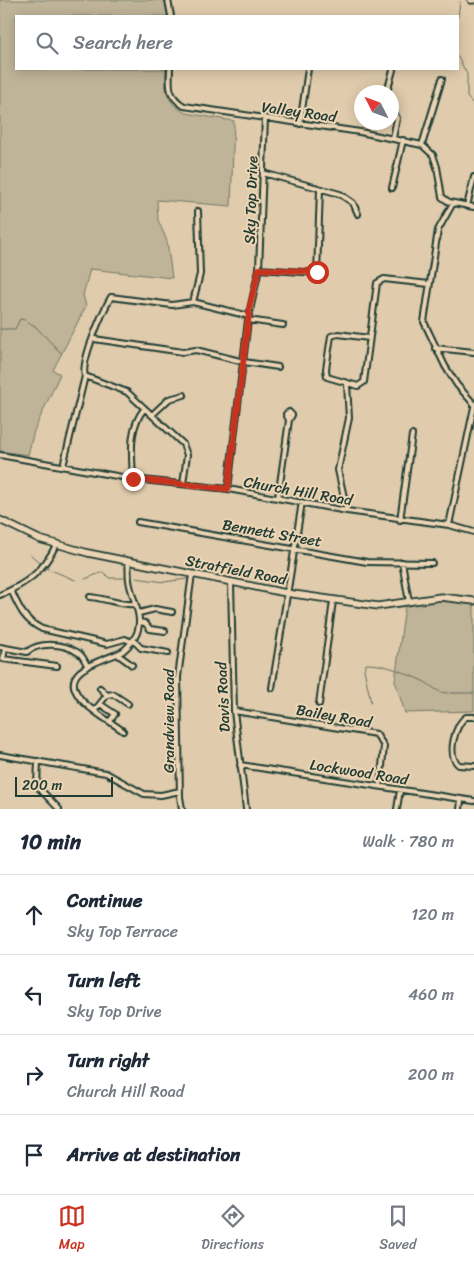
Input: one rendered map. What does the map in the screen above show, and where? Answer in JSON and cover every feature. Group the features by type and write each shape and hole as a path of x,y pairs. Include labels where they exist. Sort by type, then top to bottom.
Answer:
{"main road":[{"name":"Stratfield Road","path":"0,520 56,545 286,593 378,606 441,597 474,601"}],"street":[{"path":"168,0 171,15"},
{"name":"Valley Road","path":"170,70 170,93 174,100 184,106 393,138 422,145"},
{"path":"300,124 308,70"},
{"path":"389,85 393,70"},
{"path":"442,80 422,145 432,154 437,166 440,196 454,203 474,207"},
{"name":"Sky Top Drive","path":"228,489 249,318 259,269 265,118"},
{"path":"393,138 395,130"},
{"path":"392,188 403,140"},
{"path":"264,173 348,199 358,214"},
{"path":"467,206 474,177"},
{"path":"259,269 317,272 320,190"},
{"path":"449,525 474,405 457,385 435,348 424,322 438,230 454,203"},
{"path":"193,302 200,274 198,211"},
{"path":"370,338 334,333 329,339 327,377 358,386 364,382 370,338 377,283 384,279 429,284"},
{"path":"63,466 85,376 83,370 85,359 111,297 172,305 193,302 249,318 283,325"},
{"path":"94,340 183,352 196,350 244,362 278,367"},
{"path":"435,348 474,352"},
{"path":"85,376 127,392 183,444 187,455 183,484"},
{"path":"347,384 349,418 338,470 347,511"},
{"path":"152,415 169,398 184,395"},
{"path":"133,479 132,436 137,418 144,409"},
{"path":"278,498 289,420"},
{"path":"400,520 412,435"},
{"name":"Church Hill Road","path":"0,455 133,479 228,489 400,520 449,525 474,532"},
{"path":"272,688 302,502"},
{"name":"Bennett Street","path":"138,522 379,564 402,562 432,563"},
{"path":"0,595 33,578 56,545"},
{"path":"123,730 81,699 75,687 78,674 87,665 117,654 133,641 139,622 129,580 128,561"},
{"path":"402,562 409,602"},
{"name":"Grandview Road","path":"182,809 178,677 192,574"},
{"name":"Davis Road","path":"231,582 234,711 246,809"},
{"path":"11,590 21,612 42,629 107,644 125,639 133,641 141,648 168,653"},
{"path":"90,597 104,598 129,605 136,604"},
{"path":"318,704 333,600"},
{"path":"138,612 155,609 172,612"},
{"path":"139,622 145,623 150,629 166,631"},
{"path":"0,647 27,652 34,646 42,644 73,650 81,654 87,665"},
{"path":"5,649 3,659 57,666"},
{"path":"27,652 29,663"},
{"path":"117,654 132,665"},
{"path":"100,688 107,696"},
{"path":"95,710 107,696 117,695 128,704"},
{"path":"100,704 115,714 110,721"},
{"name":"Bailey Road","path":"234,711 376,734 384,746 380,786"},
{"path":"474,717 466,717 460,722 451,753 459,765 474,766"},
{"path":"0,755 106,773 144,794 162,795 180,790"},
{"path":"38,761 37,786 59,809"},
{"name":"Lockwood Road","path":"240,765 474,801"},
{"path":"397,809 400,790"},
{"path":"460,809 461,800"}],"shaded area":[{"path":"0,0 165,0 168,15 15,15 15,70 166,70 166,90 170,100 179,109 186,113 234,121 231,206 157,200 158,220 167,241 172,278 90,269 83,295 86,306 53,370 60,374 34,431 28,455 0,451"},
{"path":"443,599 474,603 474,711 405,713 395,681 405,605"}],"waterway":[{"path":"458,15 460,2"},
{"path":"459,59 467,74 467,97 474,105"},
{"path":"0,329 15,329 20,319 25,320"},
{"path":"27,322 35,326 62,354"},
{"path":"31,555 40,563"},
{"path":"46,568 75,580"},
{"path":"85,579 103,572 109,578 125,578"},
{"path":"136,578 164,582 187,579"},
{"path":"371,703 364,669 366,664 374,664 396,670 423,681 437,691 448,693"},
{"path":"451,693 474,693"}],"route":[{"path":"133,479 228,489 250,305 259,269 317,272"}]}
